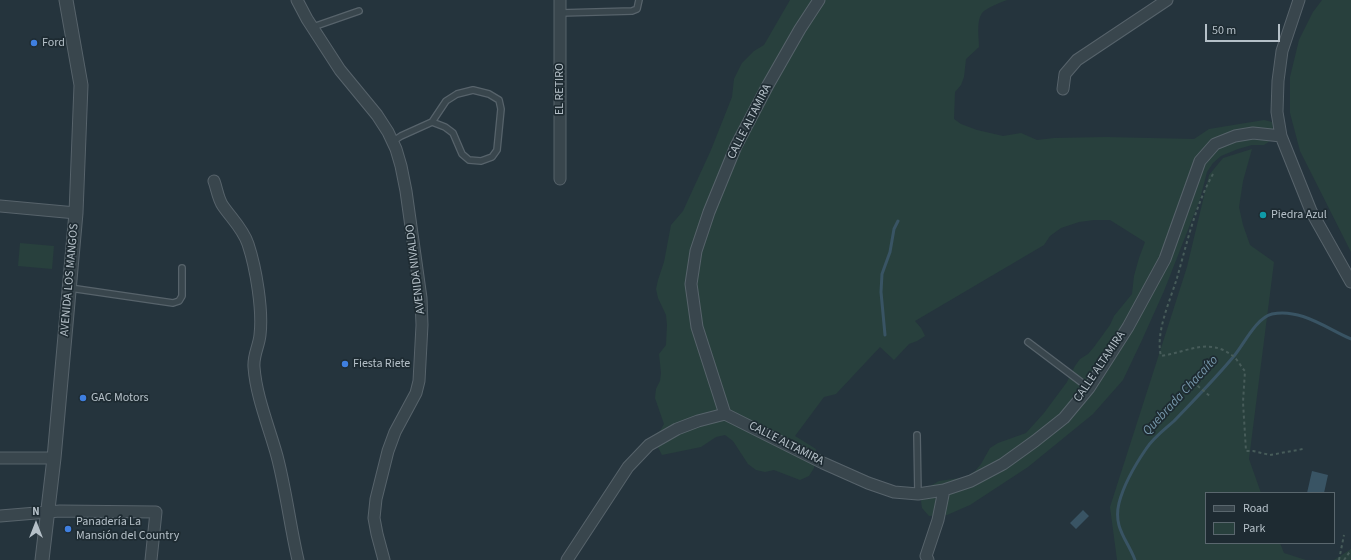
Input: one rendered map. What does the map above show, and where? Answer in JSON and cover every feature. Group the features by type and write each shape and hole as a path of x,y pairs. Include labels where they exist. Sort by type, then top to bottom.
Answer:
{"street":[{"name":"AVENIDA LOS MANGOS","path":"42,560 54,458 76,213 81,85 66,0"},
{"name":"AVENIDA NIVALDO","path":"297,0 340,70 377,115 388,132 401,166 405,185 421,298 422,325 419,381 416,393 395,432 388,451 376,499 374,518 384,560"},
{"name":"EL RETIRO","path":"560,0 560,178"},
{"name":"CALLE ALTAMIRA","path":"819,0 800,29 768,85 736,146 709,212 696,251 691,284 697,327 725,414 823,463 868,483 894,492 918,494 944,490 971,481 1003,464 1064,418 1089,388 1128,327 1165,259 1200,162 1215,144 1235,136 1253,134 1281,136"},
{"path":"1063,89 1065,74 1077,60 1167,0"},
{"path":"1299,0 1282,51 1278,81 1277,112 1281,136 1311,211 1351,282"},
{"path":"214,180 222,205 243,232 248,244 257,289 260,323 260,336 254,355 254,367 260,396 277,457 298,560"},
{"path":"0,206 76,213"},
{"path":"568,560 628,467 649,445 677,429 698,421 725,414"},
{"path":"0,458 54,458"},
{"path":"926,559 938,520 944,490"},
{"path":"0,516 60,511 156,512 151,560"}],"lane":[{"path":"560,13 632,11 636,9 639,0"},
{"path":"313,27 359,11"},
{"path":"392,142 401,136 432,122 446,101 457,94 473,90 489,94 499,100 501,109 497,150 492,157 481,162 469,160 462,154 453,133 445,127 432,122"},
{"path":"70,288 173,303 178,301 182,296 182,268"},
{"path":"1028,342 1089,388"},
{"path":"917,435 918,494"}],"path":[{"path":"1213,174 1203,192 1183,254 1161,331 1159,348 1161,356 1201,346 1214,346 1234,357 1245,371 1243,402 1246,451 1270,455 1303,449"},
{"path":"1193,382 1210,396"},
{"path":"1340,560 1344,535"},
{"path":"1344,560 1351,550"}],"green space":[{"path":"790,0 1007,0 990,7 980,16 978,25 979,47 966,59 964,77 961,85 955,92 954,119 961,124 977,130 1003,136 1021,133 1037,140 1054,138 1106,137 1194,139 1209,129 1264,120 1272,122 1273,127 1270,141 1264,145 1252,145 1221,156 1213,163 1207,172 1200,199 1164,291 1123,380 1093,414 1028,467 970,505 947,515 929,516 922,508 921,501 925,489 939,481 967,477 981,464 990,448 998,443 1026,433 1044,413 1067,382 1080,359 1088,354 1094,347 1110,325 1114,316 1132,294 1134,276 1145,242 1110,220 1079,222 1061,228 1050,236 1044,245 915,321 925,336 909,344 894,360 880,347 836,394 824,397 795,436 816,449 814,468 809,476 800,480 774,470 765,472 756,470 748,464 733,441 725,435 716,437 701,447 662,455 652,436 660,431 664,424 655,398 661,373 659,354 666,345 667,325 666,315 658,298 656,289 664,262 671,225 683,211 711,150 732,97 734,79 742,63 754,51 764,45"},
{"path":"1322,0 1351,0 1351,252 1300,151 1290,113 1290,77 1299,40 1313,12"},
{"path":"1252,149 1243,181 1239,207 1250,245 1274,262 1249,459 1261,492 1205,492 1205,544 1280,544 1284,553 1306,560 1117,560 1110,507 1187,267 1209,175 1223,158"},
{"path":"20,243 54,246 52,269 18,266"},
{"path":"1351,549 1351,560 1334,560"}],"water":[{"path":"1312,471 1328,475 1324,492 1307,492"},
{"path":"1083,510 1089,516 1076,529 1070,523"}],"waterway":[{"path":"885,335 881,292 882,274 890,252 894,229 898,221"},
{"name":"Quebrada Chacaíto","path":"1135,560 1119,526 1118,520 1119,503 1130,475 1152,441 1174,421 1219,373 1234,356 1256,326 1266,316 1272,314 1293,314 1313,320 1351,339"}],"place":[{"name":"Ford","path":"34,43"},
{"name":"Piedra Azul","path":"1263,215"},
{"name":"Fiesta Riete","path":"345,364"},
{"name":"GAC Motors","path":"83,398"},
{"name":"Panadería La Mansión del Country","path":"68,529"}]}
